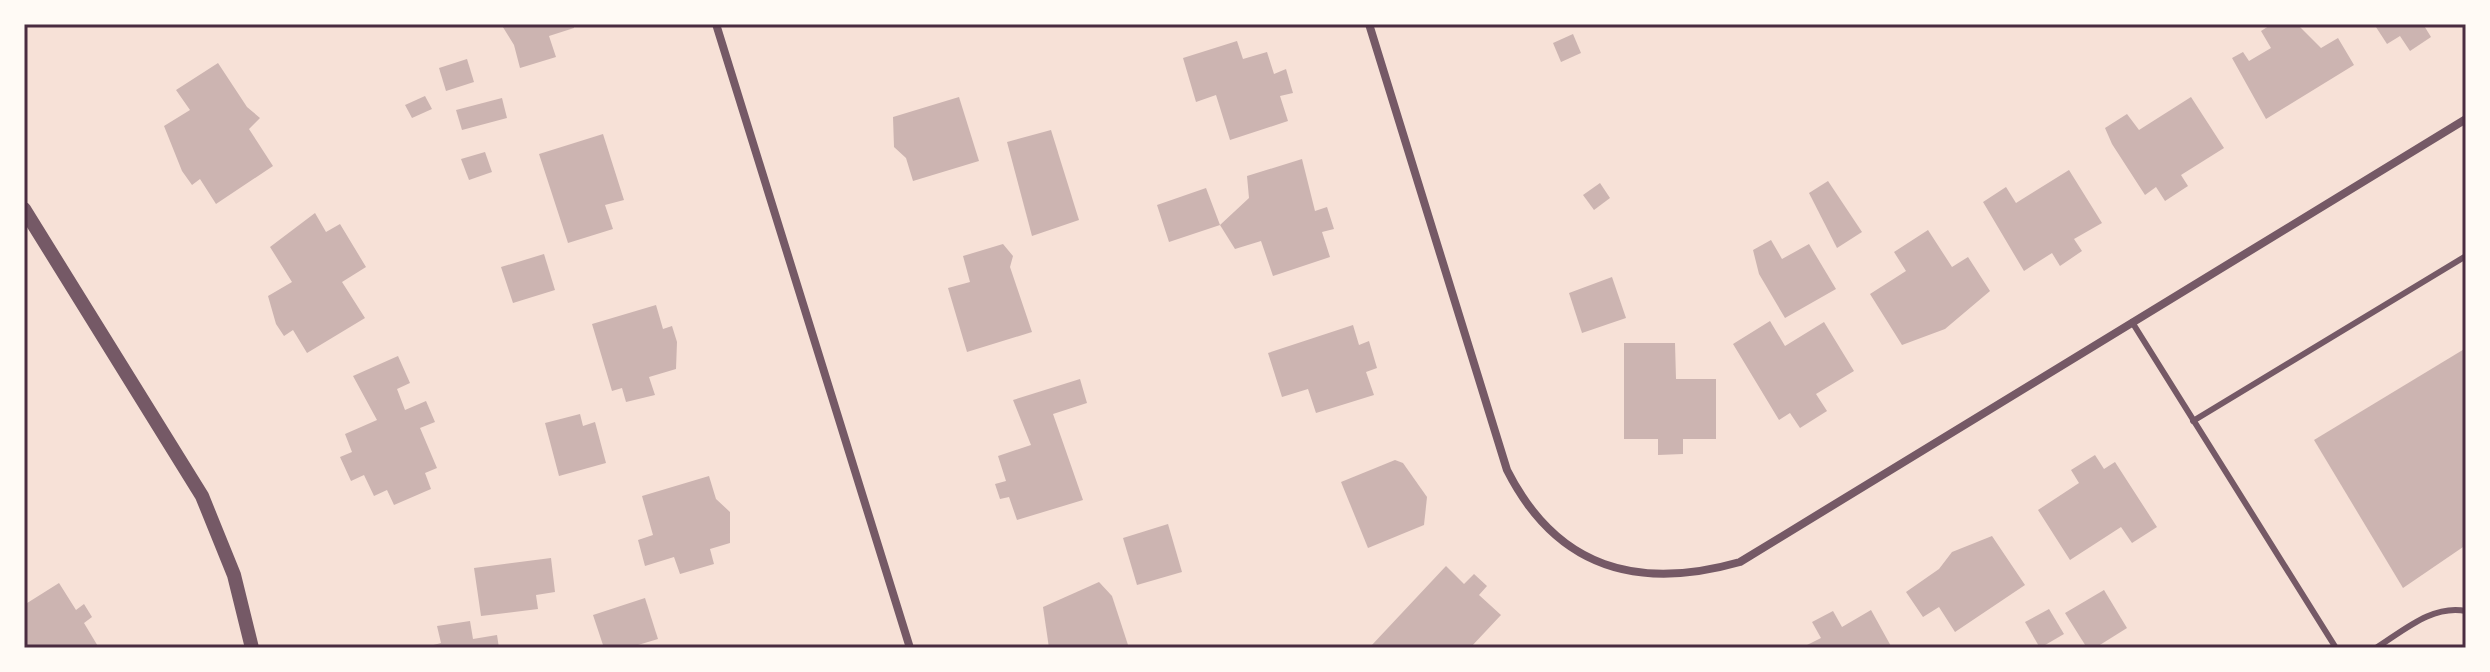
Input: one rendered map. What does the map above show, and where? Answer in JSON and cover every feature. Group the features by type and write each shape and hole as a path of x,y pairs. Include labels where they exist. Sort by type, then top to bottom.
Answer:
{"street":[{"path":"716,24 910,648"},
{"path":"1369,24 1499,442 1520,495 1550,531 1596,562 1650,576 1696,575 1740,562 2466,119"},
{"path":"24,209 202,496 234,575 252,648"}],"lane":[{"path":"2193,421 2466,256"},
{"path":"2132,322 2336,648"},
{"path":"2376,648 2432,613 2452,608 2466,611"}],"building":[{"path":"501,24 574,24 574,28 549,36 556,57 520,68 514,45"},
{"path":"2272,24 2297,24 2321,48 2338,38 2354,65 2266,119 2232,58 2243,52 2249,61 2271,48 2261,31"},
{"path":"2374,24 2423,24 2431,37 2410,51 2400,36 2387,44"},
{"path":"1573,34 1581,53 1561,62 1553,43"},
{"path":"1237,41 1243,59 1267,52 1274,74 1286,69 1293,93 1280,96 1288,121 1230,140 1216,95 1196,102 1183,58"},
{"path":"467,59 474,82 446,91 439,68"},
{"path":"218,63 247,107 260,118 249,129 273,166 216,204 200,179 192,185 182,171 164,126 190,110 176,90"},
{"path":"425,96 432,109 412,118 405,105"},
{"path":"959,97 979,161 913,181 906,158 894,147 893,117"},
{"path":"2191,97 2224,148 2181,175 2188,186 2165,201 2156,187 2145,195 2105,128 2127,114 2139,130"},
{"path":"502,98 507,118 462,130 456,110"},
{"path":"1051,130 1079,220 1032,236 1007,142"},
{"path":"603,134 624,200 605,205 613,229 568,243 539,154"},
{"path":"485,152 492,172 469,180 461,159"},
{"path":"1302,159 1315,211 1327,207 1334,229 1322,232 1330,257 1273,276 1261,241 1235,249 1220,225 1249,198 1247,176"},
{"path":"2069,170 2102,223 2074,239 2082,251 2060,266 2052,253 2024,271 1983,202 2006,187 2016,203"},
{"path":"1828,181 1862,232 1837,248 1809,193"},
{"path":"1600,183 1610,198 1594,210 1583,195"},
{"path":"1206,188 1220,225 1169,242 1157,205"},
{"path":"315,213 326,232 340,224 366,267 342,282 365,318 307,353 293,330 284,336 276,324 268,296 292,282 270,247"},
{"path":"1928,230 1952,267 1968,257 1990,291 1945,329 1902,345 1870,294 1906,271 1894,252"},
{"path":"1771,240 1782,259 1809,244 1836,289 1785,318 1759,274 1753,250"},
{"path":"1003,244 1013,256 1010,267 1032,332 967,352 948,288 970,282 963,256"},
{"path":"544,254 555,290 513,303 501,267"},
{"path":"1612,277 1626,318 1582,333 1569,293"},
{"path":"656,305 663,329 672,326 677,342 676,369 649,377 655,395 626,402 622,388 612,391 592,324"},
{"path":"1770,321 1785,346 1824,322 1854,371 1816,394 1827,411 1800,428 1790,413 1779,420 1733,344"},
{"path":"1353,325 1359,345 1369,341 1377,368 1366,372 1374,395 1316,413 1308,389 1282,397 1268,353"},
{"path":"1624,343 1675,343 1676,379 1716,379 1716,439 1683,439 1683,454 1658,455 1658,439 1624,439"},
{"path":"2466,348 2466,545 2403,588 2314,440"},
{"path":"398,356 410,383 397,389 405,410 426,401 435,422 420,428 437,468 425,473 431,489 394,505 387,490 374,496 364,475 351,481 340,457 352,452 345,434 377,420 353,376"},
{"path":"1080,379 1087,403 1053,414 1083,500 1017,520 1009,497 1000,499 995,484 1006,481 998,456 1031,445 1013,400"},
{"path":"580,414 583,426 595,422 606,463 559,476 545,423"},
{"path":"2095,455 2104,469 2115,462 2157,527 2132,543 2121,527 2070,560 2038,510 2079,483 2071,470"},
{"path":"1395,460 1403,463 1427,497 1424,525 1368,548 1341,482"},
{"path":"709,476 716,499 730,512 730,543 710,549 714,564 680,574 674,557 645,566 638,540 653,535 642,496"},
{"path":"1168,524 1182,572 1137,585 1123,538"},
{"path":"1992,536 2025,585 1955,632 1939,607 1923,617 1906,592 1939,569 1952,552"},
{"path":"551,558 555,592 536,595 538,609 481,616 474,568"},
{"path":"1446,566 1464,584 1474,574 1487,586 1479,595 1501,615 1470,648 1373,648 1371,646"},
{"path":"1099,582 1112,596 1129,648 1049,648 1043,607"},
{"path":"59,583 76,610 84,604 92,617 84,623 99,648 24,648 24,605"},
{"path":"2104,590 2127,628 2095,648 2087,648 2065,613"},
{"path":"645,598 658,639 628,648 604,648 593,615"},
{"path":"2049,609 2064,634 2040,648 2025,622"},
{"path":"1871,610 1892,648 1801,648 1821,638 1812,622 1833,611 1842,627"},
{"path":"470,621 473,639 497,635 499,648 422,648 441,643 437,626"}]}
